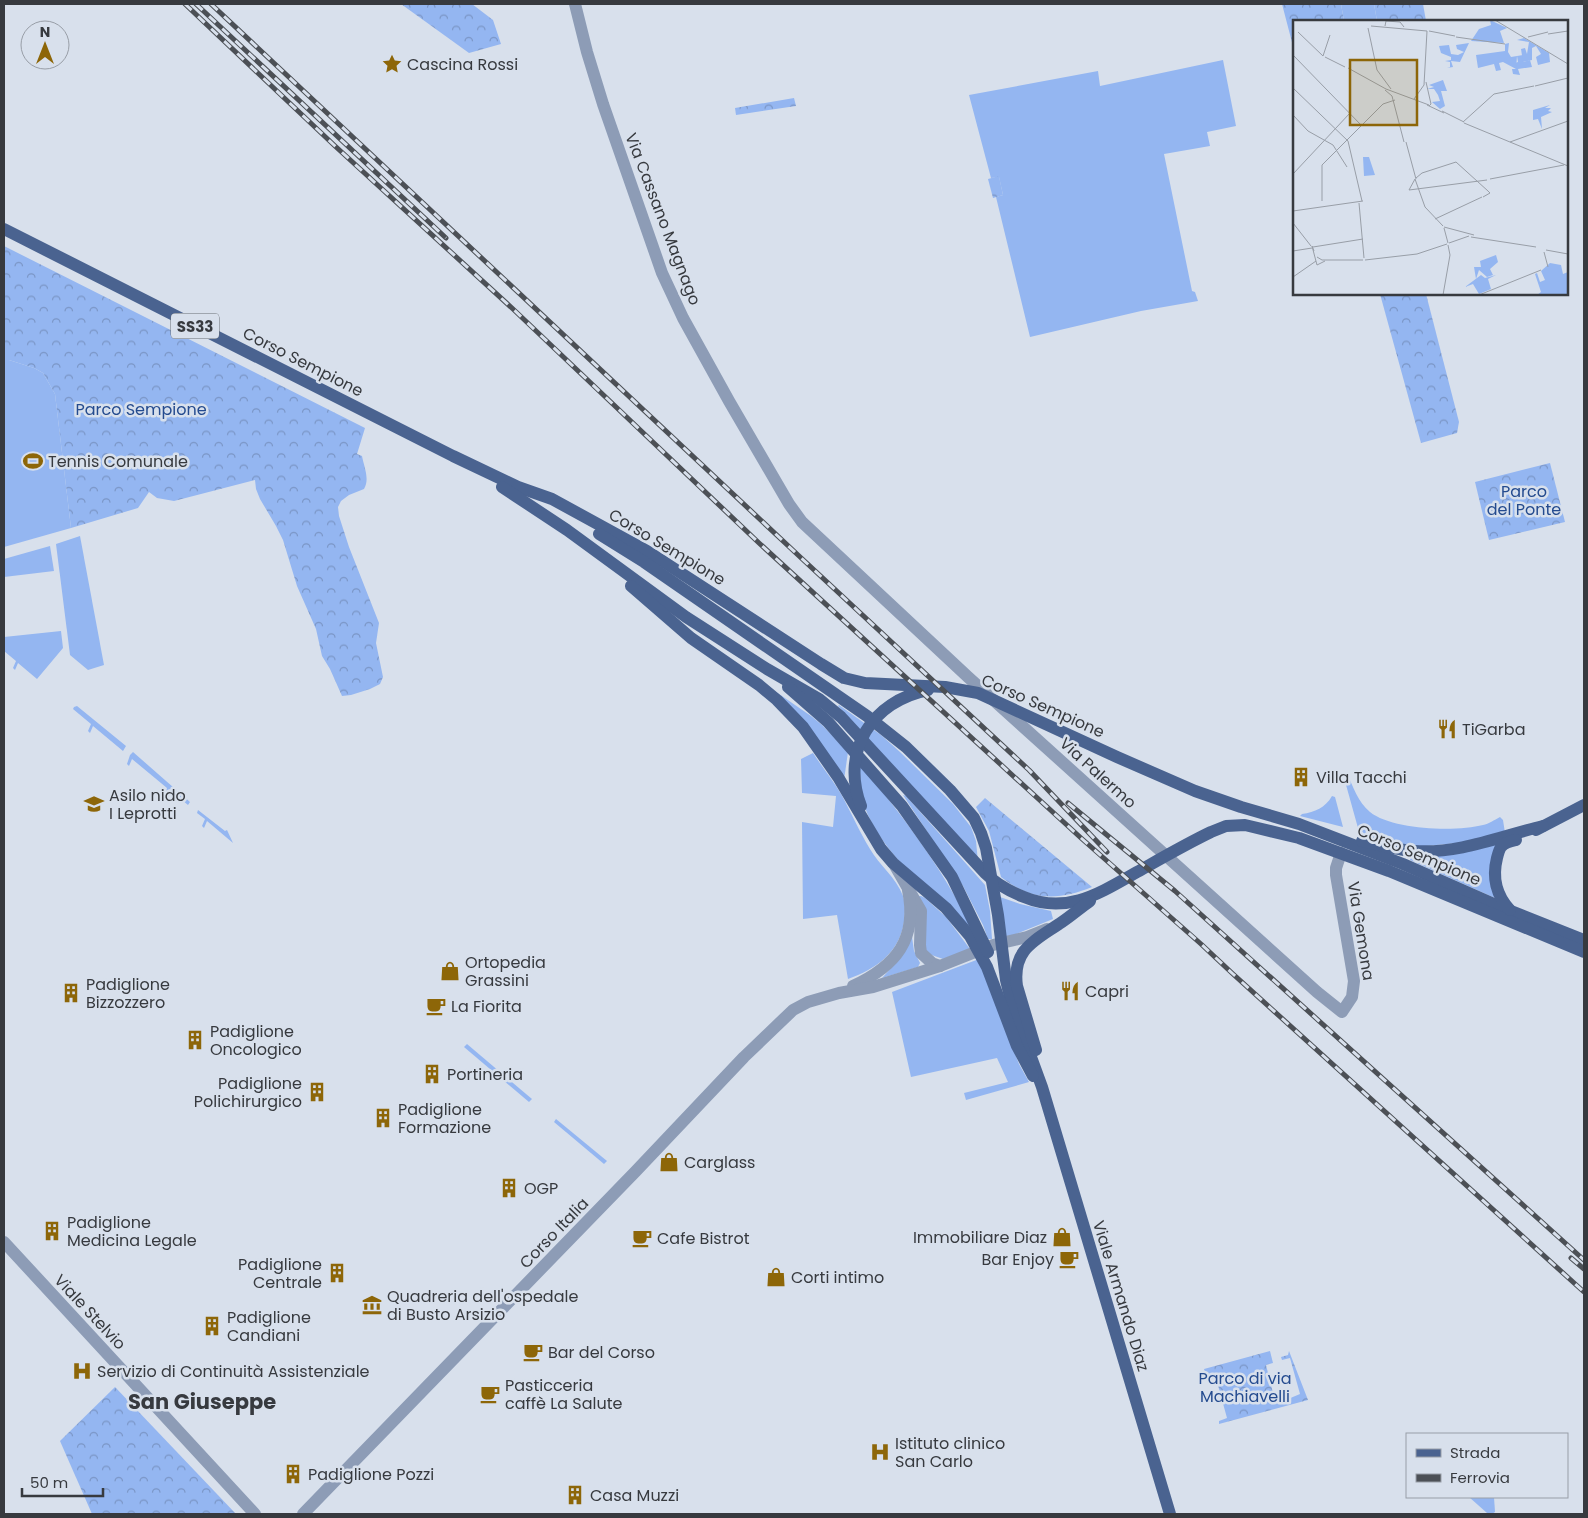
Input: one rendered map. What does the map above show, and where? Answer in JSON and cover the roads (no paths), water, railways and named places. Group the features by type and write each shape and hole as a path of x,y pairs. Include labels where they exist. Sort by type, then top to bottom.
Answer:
{"main road":[{"name":"Corso Sempione","path":"4,229 454,456 518,487 552,499 647,551 838,675 858,682 873,684 945,687 978,693 1116,757 1195,791 1299,824 1403,864 1512,912 1584,940"},
{"name":"Corso Sempione","path":"454,456 567,530 686,617 767,669 815,696 842,717 985,873 1001,886 1028,899 1054,904 1079,901 1102,892 1181,847 1219,828 1245,825 1284,834 1341,853 1584,952"},
{"path":"518,487 584,524 644,562 867,716 906,747 964,805 978,826 986,848 1009,992 1017,1020 1032,1055 1042,1087"},
{"path":"567,530 683,631 759,685 803,727 838,777 881,849 894,863 946,908 970,936 990,974 1017,1046 1030,1072 1042,1087"},
{"path":"767,669 828,722 902,806 952,877 994,966 1017,1046"},
{"path":"871,834 856,793 854,771 861,740 869,725 888,706 921,691 945,687"},
{"path":"1512,912 1496,887 1495,872 1500,849 1505,843 1524,836 1584,805"},
{"path":"1299,824 1394,848 1422,852 1458,848 1543,826"},
{"path":"1042,1087 1042,1076 1036,1048 1017,986 1016,967 1023,952 1036,939 1102,892"},
{"name":"Viale Armando Diaz","path":"1042,1087 1170,1514"}],"street":[{"name":"Via Cassano Magnago","path":"575,4 590,63 606,112 643,222 674,300 729,401 789,504 813,534"},
{"name":"Via Palermo","path":"813,534 968,677 1288,966 1342,1012"},
{"name":"Via Gemona","path":"1341,853 1336,868 1336,876 1354,981 1352,998 1342,1012"},
{"path":"894,863 921,911 920,945 922,953 932,963 940,966"},
{"path":"839,993 870,978 888,964 899,952 907,939 910,924 911,902 908,890"},
{"path":"839,993 873,987 940,966 968,954 1061,923"},
{"name":"Corso Italia","path":"304,1514 779,1022 804,1003 839,993"},
{"name":"Viale Stelvio","path":"4,1242 255,1514"}],"railway":[{"path":"185,4 335,146 513,309 759,543 1081,838 1201,944 1584,1292"},
{"path":"196,4 446,238"},
{"path":"211,4 1029,770 1107,852"},
{"path":"1068,803 1175,891 1584,1260"},
{"path":"1571,1258 1584,1269"}],"place":[{"name":"Cascina Rossi","path":"392,64"},
{"name":"Tennis Comunale","path":"33,461"},
{"name":"TiGarba","path":"1447,729"},
{"name":"Villa Tacchi","path":"1301,777"},
{"name":"Asilo nido I Leprotti","path":"94,804"},
{"name":"Ortopedia Grassini","path":"450,971"},
{"name":"Capri","path":"1070,991"},
{"name":"Padiglione Bizzozzero","path":"71,993"},
{"name":"La Fiorita","path":"436,1006"},
{"name":"Padiglione Oncologico","path":"195,1040"},
{"name":"Portineria","path":"432,1074"},
{"name":"Padiglione Polichirurgico","path":"317,1092"},
{"name":"Padiglione Formazione","path":"383,1118"},
{"name":"Carglass","path":"669,1162"},
{"name":"OGP","path":"509,1188"},
{"name":"Padiglione Medicina Legale","path":"52,1231"},
{"name":"Immobiliare Diaz","path":"1062,1237"},
{"name":"Cafe Bistrot","path":"642,1238"},
{"name":"Bar Enjoy","path":"1069,1259"},
{"name":"Padiglione Centrale","path":"337,1273"},
{"name":"Corti intimo","path":"776,1277"},
{"name":"Quadreria dell'ospedale di Busto Arsizio","path":"372,1305"},
{"name":"Padiglione Candiani","path":"212,1326"},
{"name":"Bar del Corso","path":"533,1352"},
{"name":"Servizio di Continuità Assistenziale","path":"82,1371"},
{"name":"Pasticceria caffè La Salute","path":"490,1394"},
{"name":"Istituto clinico San Carlo","path":"880,1452"},
{"name":"Padiglione Pozzi","path":"293,1474"},
{"name":"Casa Muzzi","path":"575,1495"}],"district":[{"name":"San Giuseppe","path":"202,1401"}],"park label":[{"name":"Parco Sempione","path":"141,409"},
{"name":"Parco del Ponte","path":"1524,500"},
{"name":"Parco di via Machiavelli","path":"1245,1387"}]}
